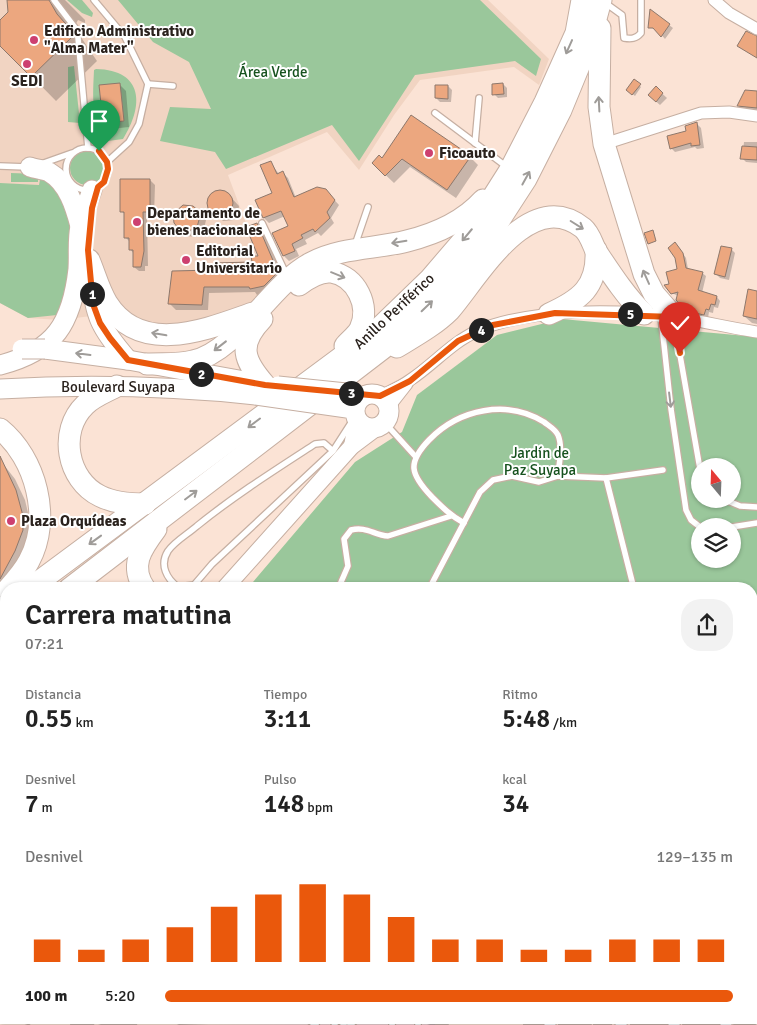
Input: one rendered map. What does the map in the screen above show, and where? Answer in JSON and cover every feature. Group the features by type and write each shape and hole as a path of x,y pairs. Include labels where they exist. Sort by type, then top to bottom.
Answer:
{"highway":[{"name":"Anillo Periférico","path":"39,582 374,333 430,279 472,230 510,170 545,102 576,33 582,0"},
{"name":"Anillo Periférico","path":"78,582 169,513 365,407 386,346 442,291 486,241 526,179 561,110 591,37 601,0"},
{"path":"601,0 599,107 604,144 644,274 654,294 660,316"},
{"path":"138,362 193,362 214,352 237,333 288,278 313,262 353,249 406,241 460,220 477,206 510,170"},
{"path":"365,407 422,332 448,311 503,245 518,231 535,220 554,216 567,219 589,235 596,250 660,316"},
{"path":"549,314 567,306 579,297 592,280 596,271 596,250"},
{"path":"89,260 107,302 115,313 138,329 152,333 180,336 256,312"},
{"path":"263,389 247,362 246,349 249,338 259,321 300,284 315,276 330,272 345,277 357,287 364,315 360,329 320,374"},
{"path":"117,386 94,398 83,407 74,420 68,445 71,460 77,475 98,496 112,501 145,504"},
{"path":"0,429 13,440 25,459 35,481 40,507 38,536 30,560 13,582"},
{"path":"142,582 137,571 137,562 143,546 169,513"}],"main road":[{"path":"30,167 49,173 65,188 74,204 80,228"},
{"path":"0,365 22,359 40,349 58,332 73,304 80,228 95,188"},
{"path":"95,188 89,260 93,304 100,323 110,338 138,362"},
{"name":"Boulevard Suyapa","path":"0,351 45,349 138,362 263,389 365,407"},
{"name":"Boulevard Suyapa","path":"0,389 117,386 263,389"}],"street":[{"path":"714,0 729,13 757,29"},
{"path":"604,144 701,113 729,112 757,116"},
{"path":"230,582 352,446 365,407 410,381 443,352 476,332 515,320 549,314 660,316 757,332"},
{"path":"239,582 306,504 307,495"}],"lane":[{"path":"54,0 76,29 81,52 88,148"},
{"path":"94,0 125,37 148,84 139,124 129,142 107,162"},
{"path":"601,0 622,15 624,38 630,39 637,37 641,33 641,0"},
{"path":"148,84 173,86"},
{"path":"475,143 479,98"},
{"path":"435,113 510,170"},
{"path":"0,166 30,167 72,153 88,148 99,151 107,162 107,176 95,188 77,188 67,176 65,168 72,153"},
{"path":"353,249 368,207"},
{"path":"262,223 288,278"},
{"path":"660,316 697,458"},
{"path":"660,316 686,510 691,520"},
{"path":"197,582 212,564 332,451 365,407 415,456"},
{"path":"464,523 451,516 420,483 415,474 415,456 438,431 461,418 474,412 496,410 520,412 537,418 552,427 557,434 560,447 558,476"},
{"path":"171,582 165,572 164,565 167,552 177,542 217,510 315,444 324,443 332,451"},
{"path":"433,582 480,492 493,480 512,476 539,482 558,476 606,478 663,470"},
{"path":"606,478 632,582"},
{"path":"741,506 757,507"},
{"path":"341,582 348,566 344,539 351,530 364,528 379,535 388,536 451,516"},
{"path":"741,526 757,523"}],"shaded area":[{"path":"0,0 488,0 549,59 539,85 514,67 420,80 394,115 359,170 327,132 228,175 269,285 246,309 225,321 146,327 122,312 60,320 28,318 0,303"},
{"path":"165,1024 329,1024 330,1025"},
{"path":"340,1024 435,1024 435,1025 338,1025"}],"green space":[{"path":"67,0 82,0 93,13 92,17 82,13"},
{"name":"Área Verde","path":"118,0 480,0 541,59 536,76 515,61 415,75 359,161 332,125 226,169 215,152 160,141 170,107 211,109 189,62 153,42"},
{"path":"74,66 80,123 68,122 68,67"},
{"path":"94,70 112,71 123,76 131,83 135,92 134,114 130,127 123,139 108,141 98,125 93,98"},
{"path":"87,151 94,152 99,156 103,161 103,175 99,180 94,184 87,185 80,184 75,180 71,175 70,168 71,161 75,156 80,152"},
{"path":"11,173 38,174 38,182 11,182"},
{"path":"41,174 63,192 71,209 72,261 66,295 57,315 28,318 0,303 0,183 39,185"},
{"name":"Jardín de Paz Suyapa","path":"562,319 757,337 757,582 253,582 355,462 402,432 417,395 497,335"}],"building":[{"name":"Edificio Administrativo \"Alma Mater\"","path":"7,0 49,0 57,14 72,31 73,36 31,77 0,46 0,20 8,12"},
{"path":"650,9 670,24 661,37 653,28 648,28"},
{"path":"746,31 757,36 757,58 737,46"},
{"path":"634,79 641,84 632,95 626,90"},
{"path":"120,83 124,121 103,123 99,85"},
{"path":"503,83 504,94 492,95 492,84"},
{"path":"435,85 448,85 448,99 435,98"},
{"path":"656,86 663,93 656,102 648,95"},
{"path":"745,90 757,91 757,108 737,106"},
{"name":"Ficoauto","path":"411,115 471,156 447,190 402,159 385,176 372,163 379,155 382,158"},
{"path":"697,122 700,145 691,146 691,143 670,149 667,136 686,131 685,126"},
{"path":"742,146 757,147 757,160 740,159"},
{"path":"271,161 277,174 283,171 294,197 317,187 326,189 335,200 327,212 330,218 315,232 313,229 301,235 303,238 292,244 295,251 283,256 272,233 288,226 281,211 263,218 255,200 272,193 260,165"},
{"path":"120,179 150,179 150,212 143,212 144,251 141,267 133,267 133,250 129,250 129,238 124,238 124,212 120,212"},
{"path":"220,190 229,194 233,203 229,212 220,216 211,212 207,203 211,194"},
{"path":"183,205 193,206 201,213 197,227 189,231 180,230 174,223 173,214"},
{"path":"257,223 278,272 264,286 250,289 249,287 204,287 202,305 168,304 172,271 214,270 214,263 252,262 251,256 258,256 246,227"},
{"path":"653,230 656,241 648,244 644,233"},
{"path":"675,242 683,253 686,268 703,272 698,290 717,296 715,305 711,304 709,310 706,309 704,315 685,311 676,300 678,292 671,294 664,285 669,284 666,272 677,269 675,258 668,248"},
{"path":"721,246 732,248 725,277 714,274"},
{"path":"748,289 757,291 757,319 743,316"},
{"name":"Plaza Orquídeas","path":"0,456 16,490 22,512 23,530 15,551 0,579"}],"place":[{"name":"Edificio Administrativo \"Alma Mater\"","path":"34,40"},
{"name":"SEDI","path":"27,64"},
{"name":"Ficoauto","path":"429,153"},
{"name":"Departamento de bienes nacionales","path":"137,222"},
{"name":"Editorial Universitario","path":"186,260"},
{"name":"Plaza Orquídeas","path":"11,521"}],"route":[{"path":"99,151 104,155 108,169 104,182 98,187 92,208 88,250 93,304 100,323 128,360 265,385 368,395 376,394 380,396 410,381 443,352 458,341 476,332 493,325 555,313 644,314 674,317 680,353"}]}
